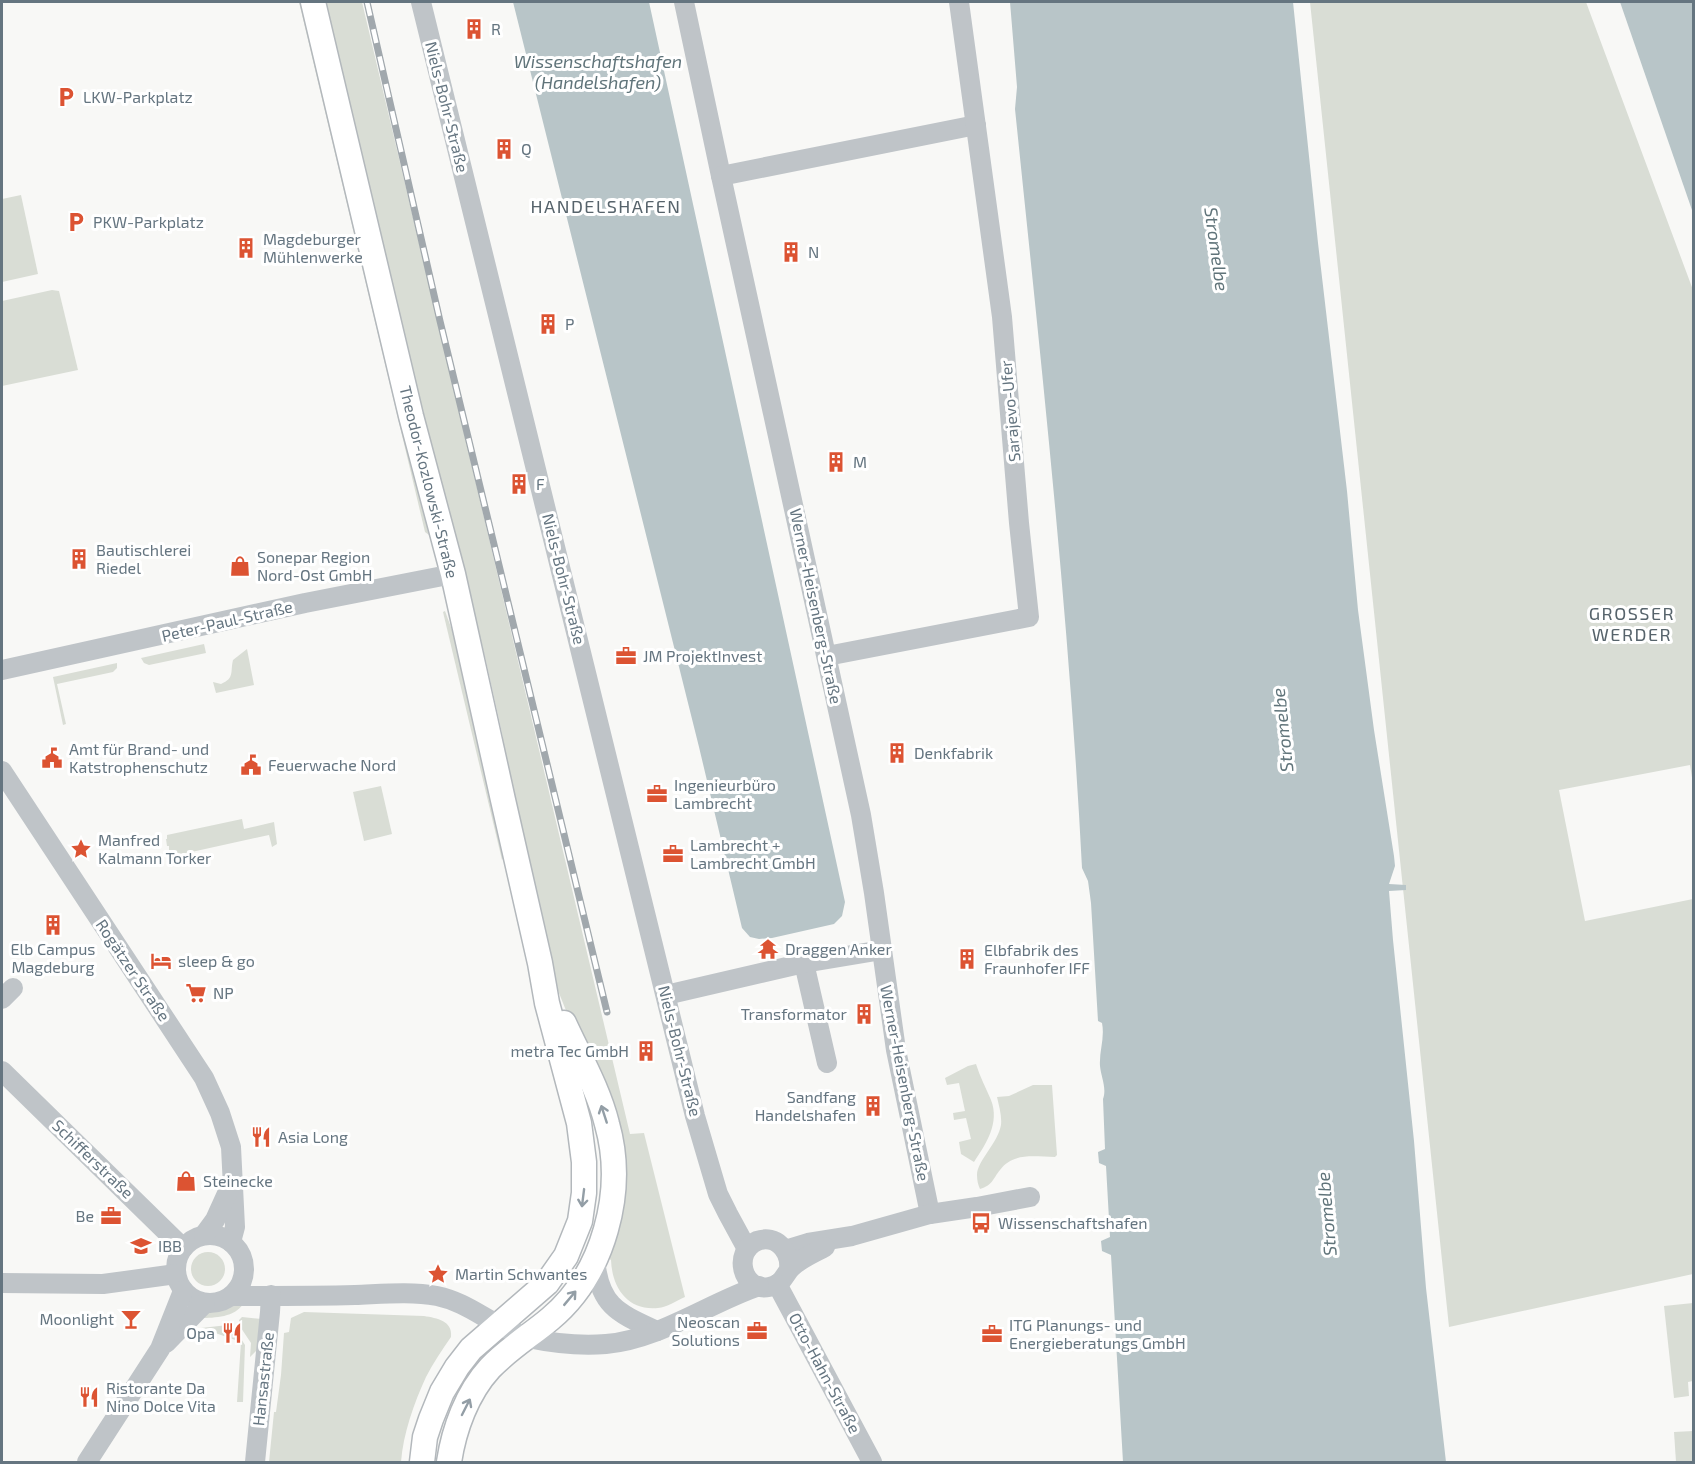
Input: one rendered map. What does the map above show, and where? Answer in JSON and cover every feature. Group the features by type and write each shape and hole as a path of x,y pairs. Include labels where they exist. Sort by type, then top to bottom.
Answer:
{"main road":[{"name":"Theodor-Kozlowski-Straße","path":"314,2 411,416 453,574 547,1003 581,1136 585,1179 583,1203 576,1232 566,1256 537,1294 499,1324 466,1355 442,1392 428,1428 422,1462"},
{"name":"Theodor-Kozlowski-Straße","path":"449,1462 456,1429 466,1406 491,1367 551,1318 581,1285 595,1259 606,1228 612,1198 614,1168 611,1136 597,1093 540,963"}],"street":[{"name":"Niels-Bohr-Straße","path":"421,2 695,1116 723,1204 753,1245"},
{"name":"Werner-Heisenberg-Straße","path":"684,2 861,815 896,1050 930,1214"},
{"name":"Sarajevo-Ufer","path":"827,656 1029,617 1002,317 959,2"},
{"path":"721,176 976,125"},
{"name":"Peter-Paul-Straße","path":"2,670 305,603 453,574"},
{"name":"Rogätzer Straße","path":"2,771 204,1078 230,1142 235,1227 231,1242"},
{"path":"666,995 804,963 882,950"},
{"path":"804,963 826,1063"},
{"name":"Schifferstraße","path":"2,1071 183,1248"},
{"name":"Rogätzer Straße","path":"204,1235 215,1220 232,1182"},
{"path":"180,1282 193,1299 205,1303 219,1302 232,1296 426,1294 457,1301 527,1337 567,1343 606,1344 633,1340 657,1331 737,1294 812,1253 852,1236 930,1214 1030,1197"},
{"path":"159,1349 180,1282 177,1260 183,1248 195,1238 204,1235 219,1236 231,1242 242,1255 244,1270 241,1285 232,1296"},
{"path":"766,1240 774,1241 780,1245 778,1272 750,1281 744,1273 742,1260 753,1245 766,1240"},
{"path":"595,1259 599,1282 608,1302 630,1319 657,1331"},
{"path":"244,1270 271,1295"},
{"name":"Otto-Hahn-Straße","path":"778,1272 872,1462"},
{"path":"708,1307 744,1273"},
{"path":"2,1283 180,1282"},
{"name":"Hansastraße","path":"255,1462 271,1295"},
{"path":"87,1462 159,1349 205,1303"}],"shaded area":[{"path":"299,2 303,2 429,535 425,532"},
{"path":"322,2 362,2 630,1134 644,1133 685,1297 658,1308 638,1306 623,1295 614,1279 611,1260 605,1256 619,1212 571,1023 555,983 510,790 502,733 486,661 453,528 437,478"},
{"path":"1310,2 1586,2 1693,290 1693,784 1690,765 1559,790 1585,921 1693,899 1693,1274 1449,1327"},
{"path":"21,195 38,274 2,282 2,199"},
{"path":"52,290 59,291 78,370 2,386 2,301"},
{"path":"445,611 452,630 505,855 502,860 443,612"},
{"path":"204,644 206,653 149,665 141,658"},
{"path":"247,649 254,685 216,693 213,682 221,684 228,679 233,660"},
{"path":"117,663 117,668 113,672 57,684 66,724 63,725 53,677"},
{"path":"381,786 392,834 364,841 353,792"},
{"path":"242,819 244,829 274,822 277,844 272,847 269,835 169,857 167,835"},
{"path":"976,1064 991,1100 994,1117 987,1141 974,1162 961,1154 959,1142 971,1139 966,1118 954,1120 953,1113 965,1111 959,1083 947,1085 945,1078"},
{"path":"1033,1085 1052,1085 1057,1155 1011,1160 1005,1164 990,1184 980,1189 977,1179 978,1170 1001,1125 997,1097 1009,1096"},
{"path":"208,1252 220,1257 225,1269 220,1281 208,1286 196,1281 191,1269 196,1257"},
{"path":"1693,1303 1693,1381 1688,1382 1689,1396 1674,1398 1664,1306"},
{"path":"243,1304 230,1314 200,1318 210,1311"},
{"path":"304,1312 424,1316 439,1319 449,1327 451,1337 429,1372 413,1408 401,1462 269,1462 274,1412 276,1412 281,1375 284,1333 289,1332 291,1318"},
{"path":"242,1317 262,1319 260,1347 250,1357 251,1343 239,1325"},
{"path":"228,1325 234,1328 245,1345 243,1402 237,1402 241,1342 201,1328"},
{"path":"1693,1431 1693,1462 1676,1462 1674,1432"}],"water":[{"name":"Wissenschaftshafen (Handelshafen)","path":"513,2 649,2 845,902 842,916 834,924 759,939 750,937 742,928"},
{"name":"Stromelbe","path":"1010,2 1293,2 1358,610 1394,856 1395,866 1389,884 1406,885 1406,890 1389,891 1426,1288 1446,1462 1123,1462 1111,1255 1102,1251 1101,1241 1110,1237 1106,1166 1099,1163 1098,1152 1105,1149 1104,1091 1100,1066 1103,1029 1102,1023 1098,1021 1091,903 1088,881 1082,868 1062,583 1015,109 1017,87"},
{"path":"1620,2 1693,2 1693,213"}],"railway":[{"path":"367,2 440,321 607,1012"}],"place":[{"name":"R","path":"474,29"},
{"name":"LKW-Parkplatz","path":"66,97"},
{"name":"Q","path":"504,149"},
{"name":"PKW-Parkplatz","path":"76,222"},
{"name":"Magdeburger Mühlenwerke","path":"246,248"},
{"name":"N","path":"791,252"},
{"name":"P","path":"548,324"},
{"name":"M","path":"836,462"},
{"name":"F","path":"519,484"},
{"name":"Bautischlerei Riedel","path":"79,559"},
{"name":"Sonepar Region Nord-Ost GmbH","path":"240,566"},
{"name":"JM ProjektInvest","path":"626,656"},
{"name":"Denkfabrik","path":"897,753"},
{"name":"Amt für Brand- und Katstrophenschutz","path":"52,758"},
{"name":"Feuerwache Nord","path":"251,765"},
{"name":"Ingenieurbüro Lambrecht","path":"657,794"},
{"name":"Manfred Kalmann Torker","path":"81,849"},
{"name":"Lambrecht + Lambrecht GmbH","path":"673,854"},
{"name":"Elb Campus Magdeburg","path":"53,925"},
{"name":"Draggen Anker","path":"768,949"},
{"name":"Elbfabrik des Fraunhofer IFF","path":"967,959"},
{"name":"sleep & go","path":"161,961"},
{"name":"NP","path":"196,993"},
{"name":"Transformator","path":"864,1014"},
{"name":"metra Tec GmbH","path":"646,1051"},
{"name":"Sandfang Handelshafen","path":"873,1106"},
{"name":"Asia Long","path":"261,1137"},
{"name":"Steinecke","path":"186,1181"},
{"name":"Be","path":"111,1216"},
{"name":"Wissenschaftshafen","path":"981,1223"},
{"name":"IBB","path":"141,1246"},
{"name":"Martin Schwantes","path":"438,1274"},
{"name":"Moonlight","path":"131,1319"},
{"name":"Neoscan Solutions","path":"757,1331"},
{"name":"Opa","path":"232,1333"},
{"name":"ITG Planungs- und Energieberatungs GmbH","path":"992,1334"},
{"name":"Ristorante Da Nino Dolce Vita","path":"89,1397"}],"district":[{"name":"HANDELSHAFEN","path":"606,207"},
{"name":"GROSSER WERDER","path":"1632,624"}]}
